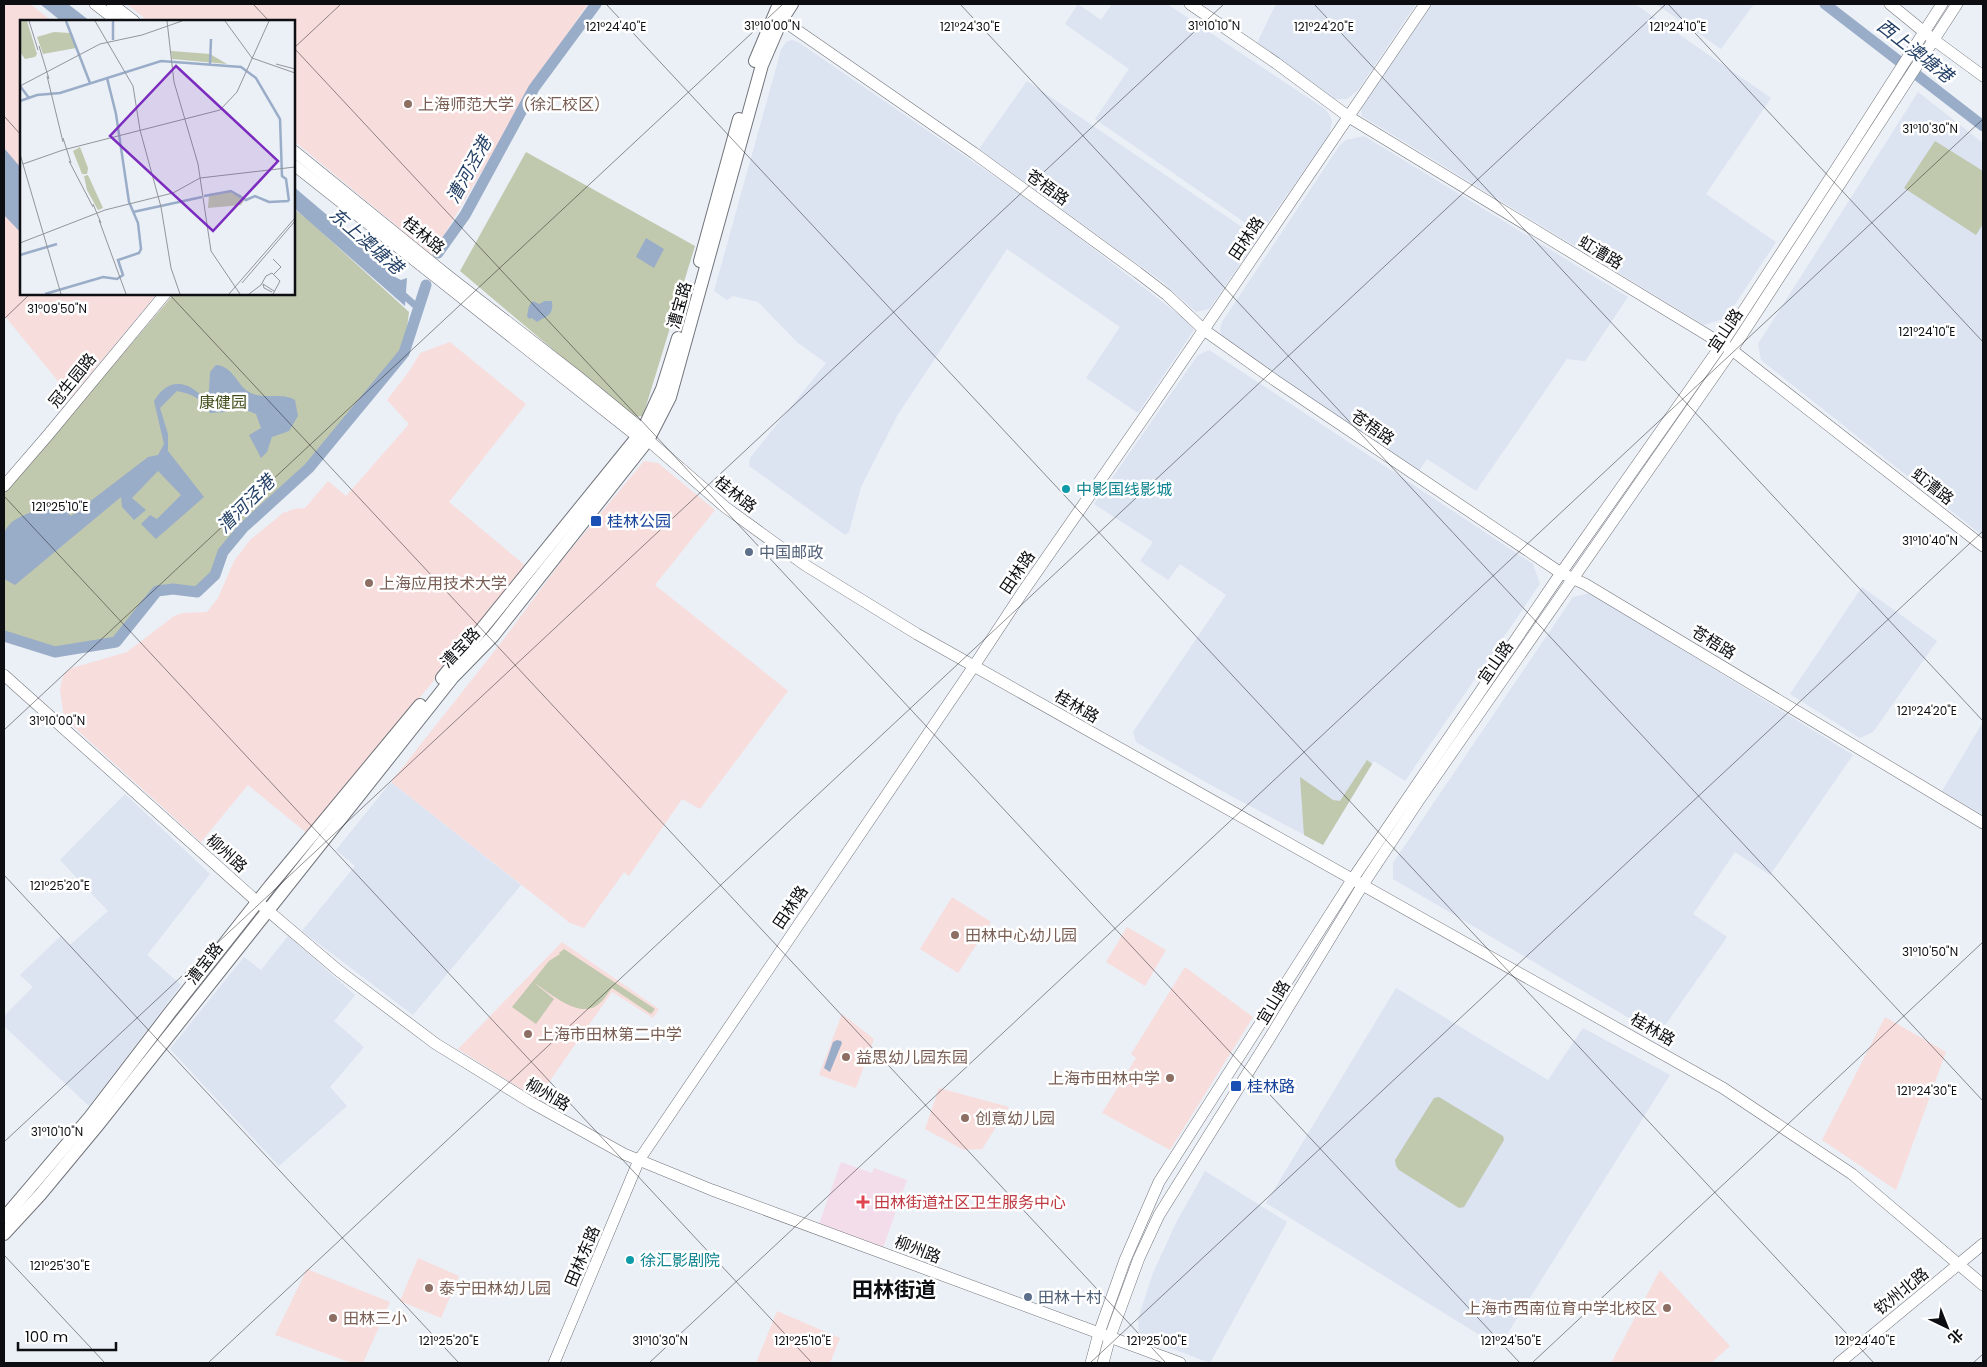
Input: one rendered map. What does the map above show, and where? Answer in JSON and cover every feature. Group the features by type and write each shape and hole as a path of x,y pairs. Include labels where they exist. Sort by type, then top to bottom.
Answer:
{"main road":[{"path":"95,4 116,20"},
{"path":"112,4 133,20"},
{"name":"漕宝路","path":"4,1218 90,1117 168,1015 262,906 453,677 493,636 643,436 670,397 778,13 792,4"},
{"name":"虹漕路","path":"1190,4 1349,117 1727,347 1983,546"},
{"name":"田林路","path":"639,1160 1022,593 1204,330 1425,4"},
{"path":"1890,4 1934,40 1983,76"},
{"name":"宜山路","path":"1091,1363 1098,1333 1125,1260 1159,1182 1561,573 1727,347 1910,52 1942,4"},
{"name":"宜山路","path":"1103,1363 1110,1337 1139,1258 1159,1215 1269,1039 1357,883 1572,579 1957,4"},
{"name":"苍梧路","path":"778,13 1138,272 1167,294 1204,330 1276,381 1561,573 1585,584 1983,823"},
{"name":"桂林路","path":"295,158 576,375 724,507 805,566 917,634 1723,1088 1852,1174 1983,1285"},
{"name":"冠生园路","path":"4,486 164,295"},
{"name":"柳州路","path":"4,675 262,906 360,988 436,1044 532,1104 624,1154 712,1190 1180,1363"},
{"name":"漕宝路","path":"4,1234 40,1195 98,1125 262,906"},
{"name":"田林东路","path":"554,1363 639,1160"},
{"name":"钦州北路","path":"1839,1363 1983,1244"}],"shaded area":[{"path":"4,4 30,4 51,20 20,20 20,295 156,295 71,397 4,315"},
{"name":"上海师范大学（徐汇校区）","path":"127,4 588,4 544,67 432,255 295,142 295,20 147,20"},
{"path":"1078,4 1101,20 1112,4 1167,4 1325,109 1329,114 1332,121 1329,135 1260,233 1095,119 1129,69 1065,24"},
{"path":"1276,4 1416,4 1358,90 1347,99 1335,99 1257,43"},
{"path":"1432,4 1635,4 1771,98 1706,194 1776,242 1726,318 1704,325 1362,116 1361,109"},
{"path":"1656,4 1754,4 1721,49"},
{"path":"792,40 798,42 1035,204 1182,317 1194,330 1138,413 1086,378 1120,327 1007,249 897,416 861,487 849,532 845,535 749,466 750,458 826,363 797,342 758,302 733,296 727,300 714,291 781,50 786,42"},
{"path":"1027,81 1258,238 1209,309 1196,312 1164,283 979,149"},
{"path":"1918,92 1983,143 1983,536 1761,360 1758,344"},
{"path":"1364,136 1628,297 1585,361 1567,359 1476,491 1427,459 1419,471 1221,336 1222,322 1340,145 1346,140"},
{"name":"上海应用技术大学","path":"450,342 526,404 449,502 527,567 308,834 248,785 201,842 64,718 60,690 62,679 65,673 72,668 127,652 174,616 183,613 207,612 218,598 234,561 250,540 283,513 305,508 328,481 346,496 409,424 387,400 410,370 420,353"},
{"path":"1209,350 1533,564 1540,584 1405,781 1374,761 1323,845 1209,784 1136,742 1133,732 1226,595 1180,564 1168,580 1140,561 1153,542 1094,504 1198,355"},
{"name":"上海应用技术大学","path":"644,461 658,463 715,510 655,585 788,691 700,809 682,799 629,876 624,872 584,928 570,923 391,782 504,639 563,559"},
{"path":"1862,587 1937,641 1873,732 1860,738 1790,694"},
{"path":"1590,593 1853,755 1770,875 1735,852 1693,914 1727,937 1666,1024 1654,1029 1646,1028 1393,879 1393,863 1573,597"},
{"path":"1983,722 1983,815 1942,791"},
{"path":"391,782 521,885 413,1015 302,931 355,866 336,850"},
{"path":"125,794 210,874 147,955 181,985 89,1106 4,1026 4,1016 33,987 20,975 61,936 70,945 108,911 60,860"},
{"name":"田林中心幼儿园","path":"952,897 991,922 958,973 920,949"},
{"path":"1127,927 1166,950 1145,986 1106,962"},
{"path":"288,936 355,995 334,1021 364,1047 330,1087 347,1106 279,1166 170,1049 244,957 261,970"},
{"name":"上海市田林第二中学","path":"562,942 659,1009 653,1018 612,992 537,1099 458,1049"},
{"name":"上海市田林中学","path":"1185,967 1253,1017 1170,1150 1102,1113 1136,1058 1131,1054"},
{"path":"1396,988 1548,1080 1583,1028 1670,1075 1499,1347 1266,1203"},
{"name":"益思幼儿园东园","path":"842,1014 874,1039 856,1088 819,1075"},
{"path":"1885,1017 1946,1052 1896,1190 1822,1140"},
{"name":"创意幼儿园","path":"939,1088 1009,1107 982,1149 964,1150 925,1129"},
{"name":"田林街道社区卫生服务中心","path":"841,1162 872,1173 874,1168 907,1180 883,1248 819,1224"},
{"path":"1205,1171 1287,1222 1210,1363 1139,1336 1138,1319 1153,1273 1176,1223"},
{"name":"泰宁田林幼儿园","path":"418,1258 459,1276 441,1318 400,1301"},
{"name":"田林三小","path":"307,1269 390,1302 363,1363 352,1363 275,1335"},
{"name":"上海市西南位育中学北校区","path":"1660,1270 1730,1346 1711,1363 1611,1363"},
{"path":"777,1311 840,1338 830,1363 756,1363"}],"green space":[{"path":"1935,141 1983,171 1983,224 1976,235 1904,188"},
{"path":"526,152 695,246 643,416 633,417 460,271"},
{"name":"康健园","path":"295,210 409,312 404,353 309,468 243,528 224,552 215,575 197,592 173,589 157,591 116,642 55,652 4,636 4,493 173,295 295,295"},
{"path":"1367,760 1372,764 1323,845 1304,835 1300,777 1333,800 1340,801"},
{"path":"564,949 655,1009 651,1014 612,988 596,1006 580,1009 563,1002 533,982 554,999 536,1024 512,1007 549,961"},
{"path":"1439,1097 1503,1136 1504,1140 1464,1207 1459,1208 1399,1170 1396,1166 1395,1160 1434,1098"}],"water":[{"path":"40,4 68,4 89,20 60,20"},
{"path":"4,148 20,167 20,232 4,215"},
{"path":"295,188 366,248 395,277 401,280 407,278 405,306 295,209"},
{"path":"646,238 664,249 654,268 636,257"},
{"path":"533,301 539,304 545,301 552,301 551,313 537,322 532,318 529,319 527,316 529,306"},
{"path":"216,365 230,371 242,387 252,394 283,396 295,400 298,416 289,431 272,437 267,452 261,458 249,435 261,428 256,414 238,407 225,412 210,413 204,404 196,398 177,391 160,408 168,434 168,451 204,497 156,539 141,524 150,515 157,519 181,495 158,471 132,498 146,510 134,520 122,507 121,497 15,585 4,579 3,540 7,528 12,522 19,517 61,505 71,516 148,457 158,455 164,444 154,401 160,392 168,386 177,384 188,386 206,396 209,390 210,372"},
{"path":"837,1040 842,1043 830,1072 824,1068 833,1042"}],"waterway":[{"name":"漕河泾港","path":"438,253 465,215 534,88 596,4"},
{"name":"西上澳塘港","path":"1825,4 1983,126"},
{"name":"漕河泾港","path":"4,636 55,652 116,642 157,591 173,589 197,592 215,575 223,552 243,528 309,468 404,353 426,285"},
{"name":"东上澳塘港","path":"399,291 417,307"}],"place":[{"name":"上海师范大学（徐汇校区）","path":"408,104"},
{"name":"中影国线影城","path":"1066,489"},
{"name":"桂林公园","path":"596,521"},
{"name":"中国邮政","path":"749,552"},
{"name":"上海应用技术大学","path":"369,583"},
{"name":"田林中心幼儿园","path":"955,935"},
{"name":"上海市田林第二中学","path":"528,1034"},
{"name":"益思幼儿园东园","path":"846,1057"},
{"name":"上海市田林中学","path":"1170,1078"},
{"name":"桂林路","path":"1236,1086"},
{"name":"创意幼儿园","path":"965,1118"},
{"name":"田林街道社区卫生服务中心","path":"863,1202"},
{"name":"徐汇影剧院","path":"630,1260"},
{"name":"泰宁田林幼儿园","path":"429,1288"},
{"name":"田林十村","path":"1028,1297"},
{"name":"上海市西南位育中学北校区","path":"1667,1308"},
{"name":"田林三小","path":"333,1318"}],"district":[{"name":"田林街道","path":"894,1290"}]}
